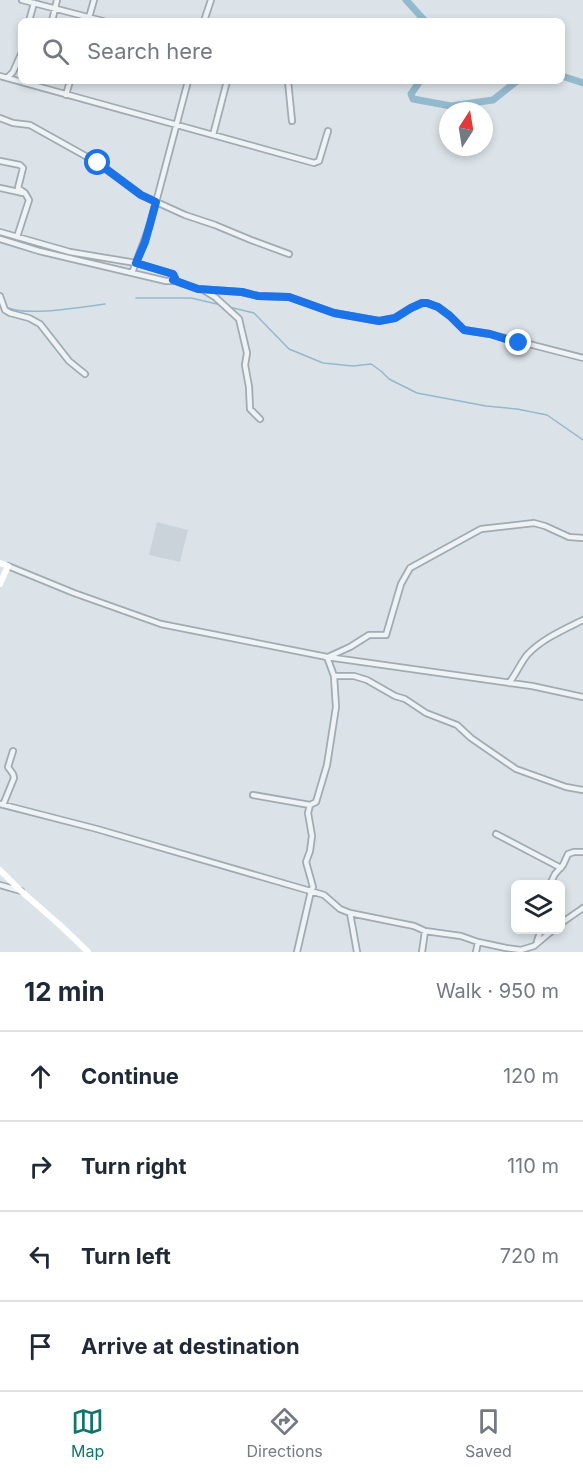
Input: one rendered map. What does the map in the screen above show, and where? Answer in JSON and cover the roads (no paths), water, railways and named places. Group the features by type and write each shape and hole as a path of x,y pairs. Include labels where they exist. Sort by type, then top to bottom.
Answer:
{"main road":[{"path":"0,563 8,566 0,584"},
{"path":"2,874 88,952"}],"street":[{"path":"22,0 86,18"},
{"path":"53,18 57,0"},
{"path":"89,18 94,0"},
{"path":"205,18 211,0"},
{"path":"30,18 34,2"},
{"path":"8,78 18,61"},
{"path":"18,67 16,78 18,81"},
{"path":"0,76 18,81"},
{"path":"28,84 314,163 319,161 328,131"},
{"path":"66,95 69,84"},
{"path":"132,273 145,242 187,84"},
{"path":"213,135 226,84"},
{"path":"288,84 292,121"},
{"path":"0,118 13,123 30,125 98,163 141,195 185,215 290,254"},
{"path":"0,160 23,168 18,188 25,193 28,200 16,237"},
{"path":"0,188 25,193"},
{"path":"0,232 70,252 136,263 173,274 175,278 173,280"},
{"path":"0,239 39,251 132,273 173,280 198,289 289,297 334,313 379,321 395,318 411,308 427,303 438,307 464,330 490,334 583,358"},
{"path":"202,289 215,297 239,319 247,353 245,365 250,409 260,419"},
{"path":"0,296 5,310 39,324 69,361 85,375"},
{"path":"327,657 351,647 369,635 387,635 401,584 410,568 481,529 534,523 569,537 583,538"},
{"path":"8,566 74,593 161,624 327,657 509,683 583,698"},
{"path":"509,683 523,661 539,643 583,620"},
{"path":"253,795 310,805 316,802 327,765 336,707 334,676 327,657"},
{"path":"334,676 354,676 367,680 405,699 426,713 457,725 471,738 516,769 566,787 583,790"},
{"path":"13,751 8,767 14,778 2,805 97,829 311,891 324,895 340,909 350,913 414,926 425,931 461,936 478,942 523,951 534,946 548,934"},
{"path":"297,952 313,887 306,862 312,836 308,813 310,805"},
{"path":"496,834 561,868"},
{"path":"552,880 568,854 583,852"},
{"path":"0,885 21,891"},
{"path":"565,921 582,909"},
{"path":"350,913 358,951"},
{"path":"422,952 425,931"},
{"path":"534,946 540,934"},
{"path":"476,952 478,942"}],"waterway":[{"path":"406,0 422,18"},
{"path":"565,77 583,83"},
{"path":"418,84 411,94 413,99 451,106 493,100 513,84"},
{"path":"136,298 191,298 221,305"},
{"path":"6,307 15,310 40,311 105,304"},
{"path":"229,307 254,313 289,349 323,363 353,366 371,364 389,379 417,393 547,415 583,440"}]}
